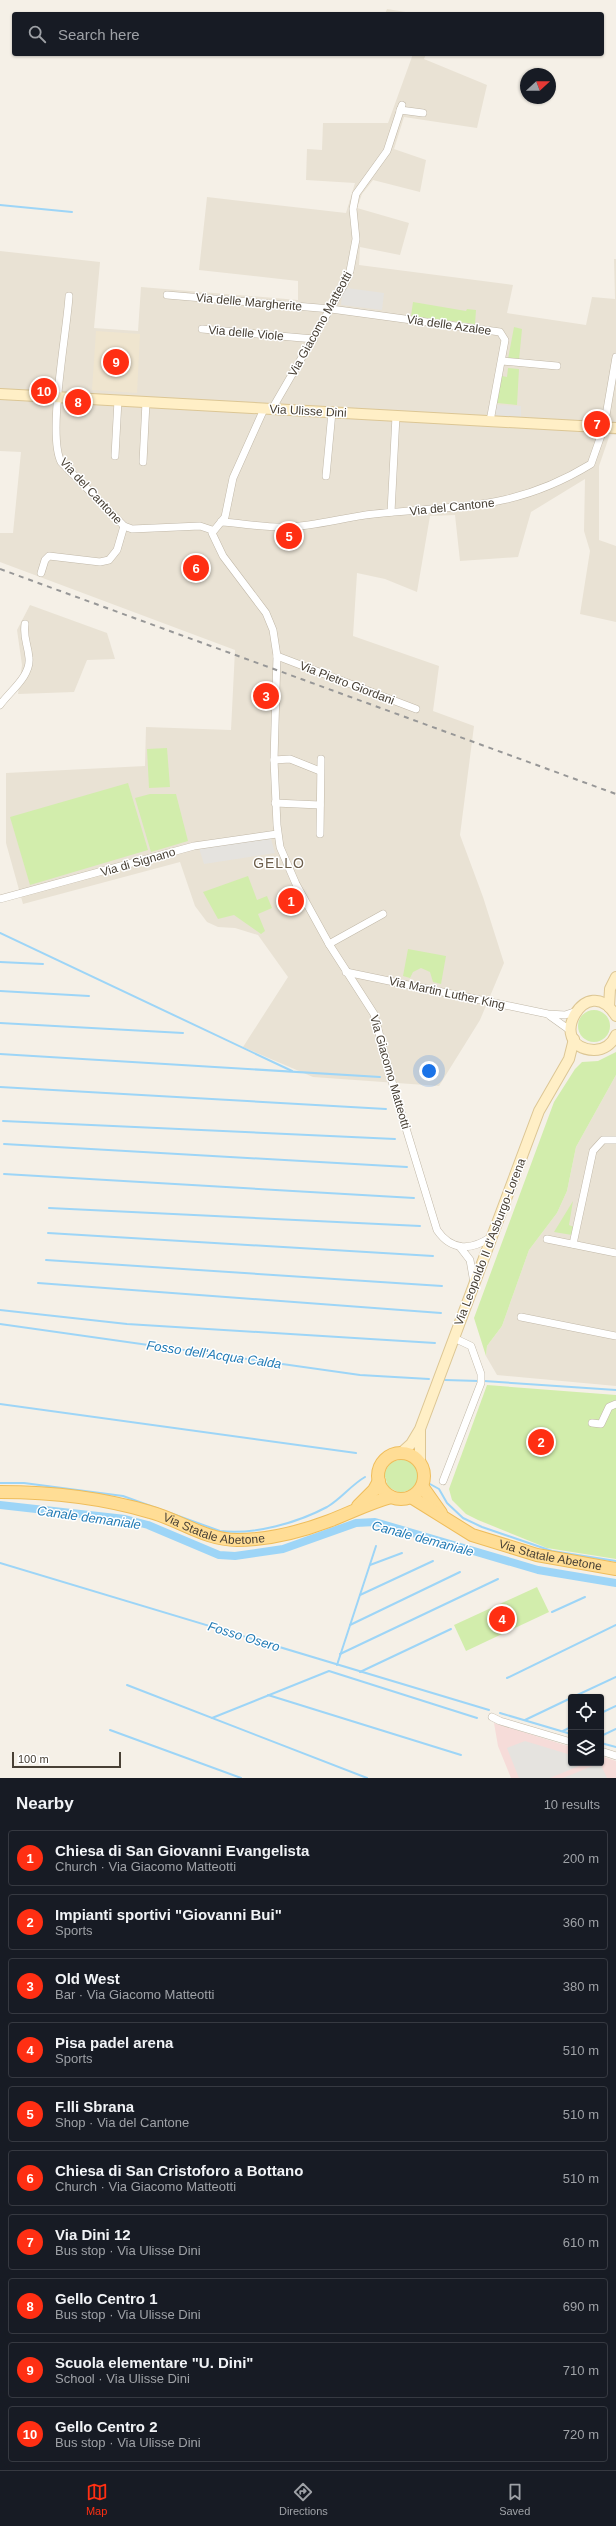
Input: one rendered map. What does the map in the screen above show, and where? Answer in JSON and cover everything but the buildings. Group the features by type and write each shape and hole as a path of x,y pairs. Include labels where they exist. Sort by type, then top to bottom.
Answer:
{"main road":[{"path":"400,1454 412,1456 420,1464 424,1475 422,1486 411,1497 401,1499 391,1497 384,1491 379,1481 379,1472 384,1462 390,1457 400,1454"},
{"name":"Via Statale Abetone","path":"354,1509 374,1490 379,1481"},
{"name":"Via Statale Abetone","path":"422,1486 444,1517"},
{"name":"Via Statale Abetone","path":"0,1492 61,1496 137,1509 166,1517 202,1533 236,1540 289,1533 329,1521 354,1509 391,1497"},
{"name":"Via Statale Abetone","path":"411,1497 472,1535 499,1545 552,1559 616,1569"}],"street":[{"name":"Via Giacomo Matteotti","path":"423,113 401,107 387,152 356,194 353,209 356,239 350,272 314,339 268,409 234,478 226,511 221,522 212,530 212,536 223,556 266,613 272,625 277,656 274,760 277,834 288,867 329,944 374,1014 394,1089 437,1230 445,1240 460,1247 470,1260 474,1284"},
{"name":"Via del Cantone","path":"69,296 56,410 57,450 61,462 124,526 132,529 200,526 212,530"},
{"name":"Via delle Margherite","path":"167,296 331,308"},
{"name":"Via delle Azalee","path":"331,308 500,332 506,340 490,421"},
{"name":"Via delle Viole","path":"202,329 314,339"},
{"name":"Via del Cantone","path":"221,522 287,528 391,512 470,507 529,495 591,464 604,427 616,357"},
{"path":"502,361 557,366"},
{"name":"Via Ulisse Dini","path":"0,394 616,428"},
{"path":"115,456 118,400"},
{"path":"143,462 146,402"},
{"path":"326,476 332,412"},
{"path":"391,512 396,416"},
{"path":"41,573 45,560 49,556 100,562 109,560 117,550 124,526"},
{"path":"0,705 24,677 29,664 29,657 24,640 25,624"},
{"name":"Via Pietro Giordani","path":"277,656 416,709"},
{"path":"320,834 321,759"},
{"path":"274,760 290,760 320,771"},
{"path":"275,802 320,805"},
{"name":"Via di Signano","path":"0,900 198,844 277,834"},
{"path":"329,944 383,914"},
{"name":"Via Martin Luther King","path":"346,972 548,1014"},
{"path":"608,1007 610,989 616,977"},
{"path":"548,1014 565,1015 574,1012 584,1004 595,1002 610,989"},
{"path":"595,1002 608,1007 616,1016"},
{"name":"Via Leopoldo II d'Asburgo-Lorena","path":"420,1428 539,1111 569,1059 572,1035 571,1022 574,1012"},
{"path":"548,1014 588,1049"},
{"path":"569,1059 588,1049 603,1048 615,1038"},
{"path":"573,1244 593,1151 606,1138 616,1140"},
{"path":"460,1247 474,1247 491,1237"},
{"path":"547,1239 616,1253"},
{"path":"521,1317 616,1336"},
{"path":"443,1481 481,1381 471,1346 454,1338"},
{"path":"592,1424 601,1424 609,1407 616,1404"},
{"path":"400,1454 411,1444 420,1428"},
{"path":"420,1428 420,1464"},
{"path":"492,1716 500,1721 568,1741"},
{"path":"604,1752 616,1756"}],"shaded area":[{"path":"387,9 406,12 386,12"},
{"path":"412,56 425,56 424,59 487,85 477,128 404,117 394,149 426,160 420,192 373,180 362,194 357,208 409,223 400,255 360,247 359,265 513,285 507,313 586,325 592,297 615,299 614,259 616,259 616,435 610,434 599,466 599,540 616,546 616,622 580,614 590,551 584,531 585,479 531,512 518,557 460,561 455,515 430,516 417,592 385,579 357,573 353,636 439,666 433,711 474,726 460,835 483,897 504,963 480,1020 439,1086 313,1077 243,1047 288,977 258,935 235,928 218,927 207,922 195,906 180,862 23,904 6,843 6,773 145,766 146,727 231,730 235,650 0,562 0,533 13,533 21,452 0,451 0,251 100,262 94,328 138,331 141,287 298,300 298,281 199,270 207,197 346,213 355,183 306,180 307,149 322,150 323,123 388,123"},
{"path":"347,288 384,293 382,310 341,305 342,293"},
{"path":"96,331 140,334 137,393 92,390"},
{"path":"497,405 521,406 521,418 495,416"},
{"path":"30,605 107,633 115,659 87,660 74,692 18,694 22,665 17,630"},
{"path":"271,839 275,853 204,864 199,848"},
{"path":"616,1075 616,1386 497,1375 486,1356 487,1346 502,1326 529,1250 557,1213 567,1191 576,1147"},
{"path":"494,1723 568,1746 568,1766 604,1766 604,1757 616,1761 616,1778 511,1778 498,1746"},
{"path":"525,1741 568,1754 568,1766 579,1766 550,1778 519,1778 507,1748"},
{"path":"593,1766 601,1766 607,1778 563,1778"}],"green space":[{"path":"413,302 466,311 467,309 476,310 475,324 411,316"},
{"path":"514,327 522,329 519,360 508,359"},
{"path":"508,368 519,369 517,405 497,403 502,376 507,377"},
{"path":"167,748 170,787 149,788 147,749"},
{"path":"128,783 148,850 30,885 10,817"},
{"path":"150,794 176,794 188,841 151,852 135,798"},
{"path":"248,876 257,900 267,896 272,908 258,914 265,931 261,934 234,915 218,919 203,892"},
{"path":"408,949 446,956 441,984 433,982 430,972 421,968 413,972 410,978 403,976"},
{"path":"591,1010 597,1010 606,1014 610,1026 606,1038 597,1042 591,1042 582,1038 578,1029 578,1023 582,1014"},
{"path":"616,1052 616,1075 576,1147 567,1191 557,1213 529,1250 502,1326 487,1346 486,1356 474,1318 554,1102 575,1069 582,1062 598,1061"},
{"path":"573,1201 569,1225 574,1227 572,1235 554,1232"},
{"path":"487,1385 616,1395 616,1559 547,1548 466,1514 452,1500 449,1489"},
{"path":"403,1459 414,1464 419,1477 413,1489 400,1493 388,1487 384,1473 391,1462"},
{"path":"537,1587 549,1612 466,1651 454,1625"}],"waterway":[{"path":"0,205 72,212"},
{"path":"0,933 292,1071"},
{"path":"0,962 43,964"},
{"path":"0,991 89,996"},
{"path":"0,1023 183,1033"},
{"path":"0,1054 380,1077"},
{"path":"0,1087 386,1109"},
{"path":"3,1121 395,1139"},
{"path":"4,1144 407,1167"},
{"path":"4,1174 414,1198"},
{"path":"49,1208 420,1226"},
{"path":"48,1233 433,1256"},
{"path":"46,1260 442,1286"},
{"path":"38,1283 441,1313"},
{"path":"0,1310 127,1324 435,1343"},
{"name":"Fosso dell'Acqua Calda","path":"0,1324 360,1375 429,1379"},
{"name":"Fosso dell'Acqua Calda","path":"445,1380 479,1381"},
{"name":"Fosso dell'Acqua Calda","path":"484,1381 616,1390"},
{"path":"0,1404 356,1453"},
{"path":"0,1483 24,1483 123,1496 220,1531 233,1532 261,1529 289,1523 315,1513 332,1504 365,1477"},
{"path":"430,1484 439,1489 447,1503 463,1518 482,1527 552,1551 616,1561"},
{"name":"Canale demaniale","path":"0,1505 125,1519 148,1525 219,1555 235,1556 283,1549 356,1523 375,1522 538,1570 616,1583"},
{"path":"337,1665 376,1546"},
{"path":"370,1565 402,1553"},
{"path":"360,1595 433,1561"},
{"name":"Fosso Osero","path":"0,1563 489,1710"},
{"path":"350,1625 460,1572"},
{"path":"340,1654 498,1579"},
{"path":"552,1612 585,1597"},
{"path":"507,1678 616,1625"},
{"path":"360,1672 451,1629"},
{"path":"212,1718 329,1671 477,1718"},
{"path":"579,1694 616,1677"},
{"path":"127,1685 367,1778"},
{"path":"268,1695 461,1755"},
{"path":"525,1720 568,1699"},
{"path":"604,1712 616,1706"},
{"name":"Fosso Osero","path":"500,1713 568,1733"},
{"name":"Fosso Osero","path":"563,1731 568,1728"},
{"path":"604,1735 616,1729"},
{"path":"110,1730 241,1778"},
{"name":"Fosso Osero","path":"604,1744 616,1747"}],"railway":[{"path":"0,569 616,794"}],"place":[{"name":"Scuola elementare \"U. Dini\"","path":"116,362"},
{"name":"Gello Centro 2","path":"44,391"},
{"name":"Gello Centro 1","path":"78,402"},
{"name":"Via Dini 12","path":"597,424"},
{"name":"F.lli Sbrana","path":"289,536"},
{"name":"Chiesa di San Cristoforo a Bottano","path":"196,568"},
{"name":"Old West","path":"266,696"},
{"name":"Chiesa di San Giovanni Evangelista","path":"291,901"},
{"name":"Impianti sportivi \"Giovanni Bui\"","path":"541,1442"},
{"name":"Pisa padel arena","path":"502,1619"}],"district":[{"name":"GELLO","path":"279,863"}]}
